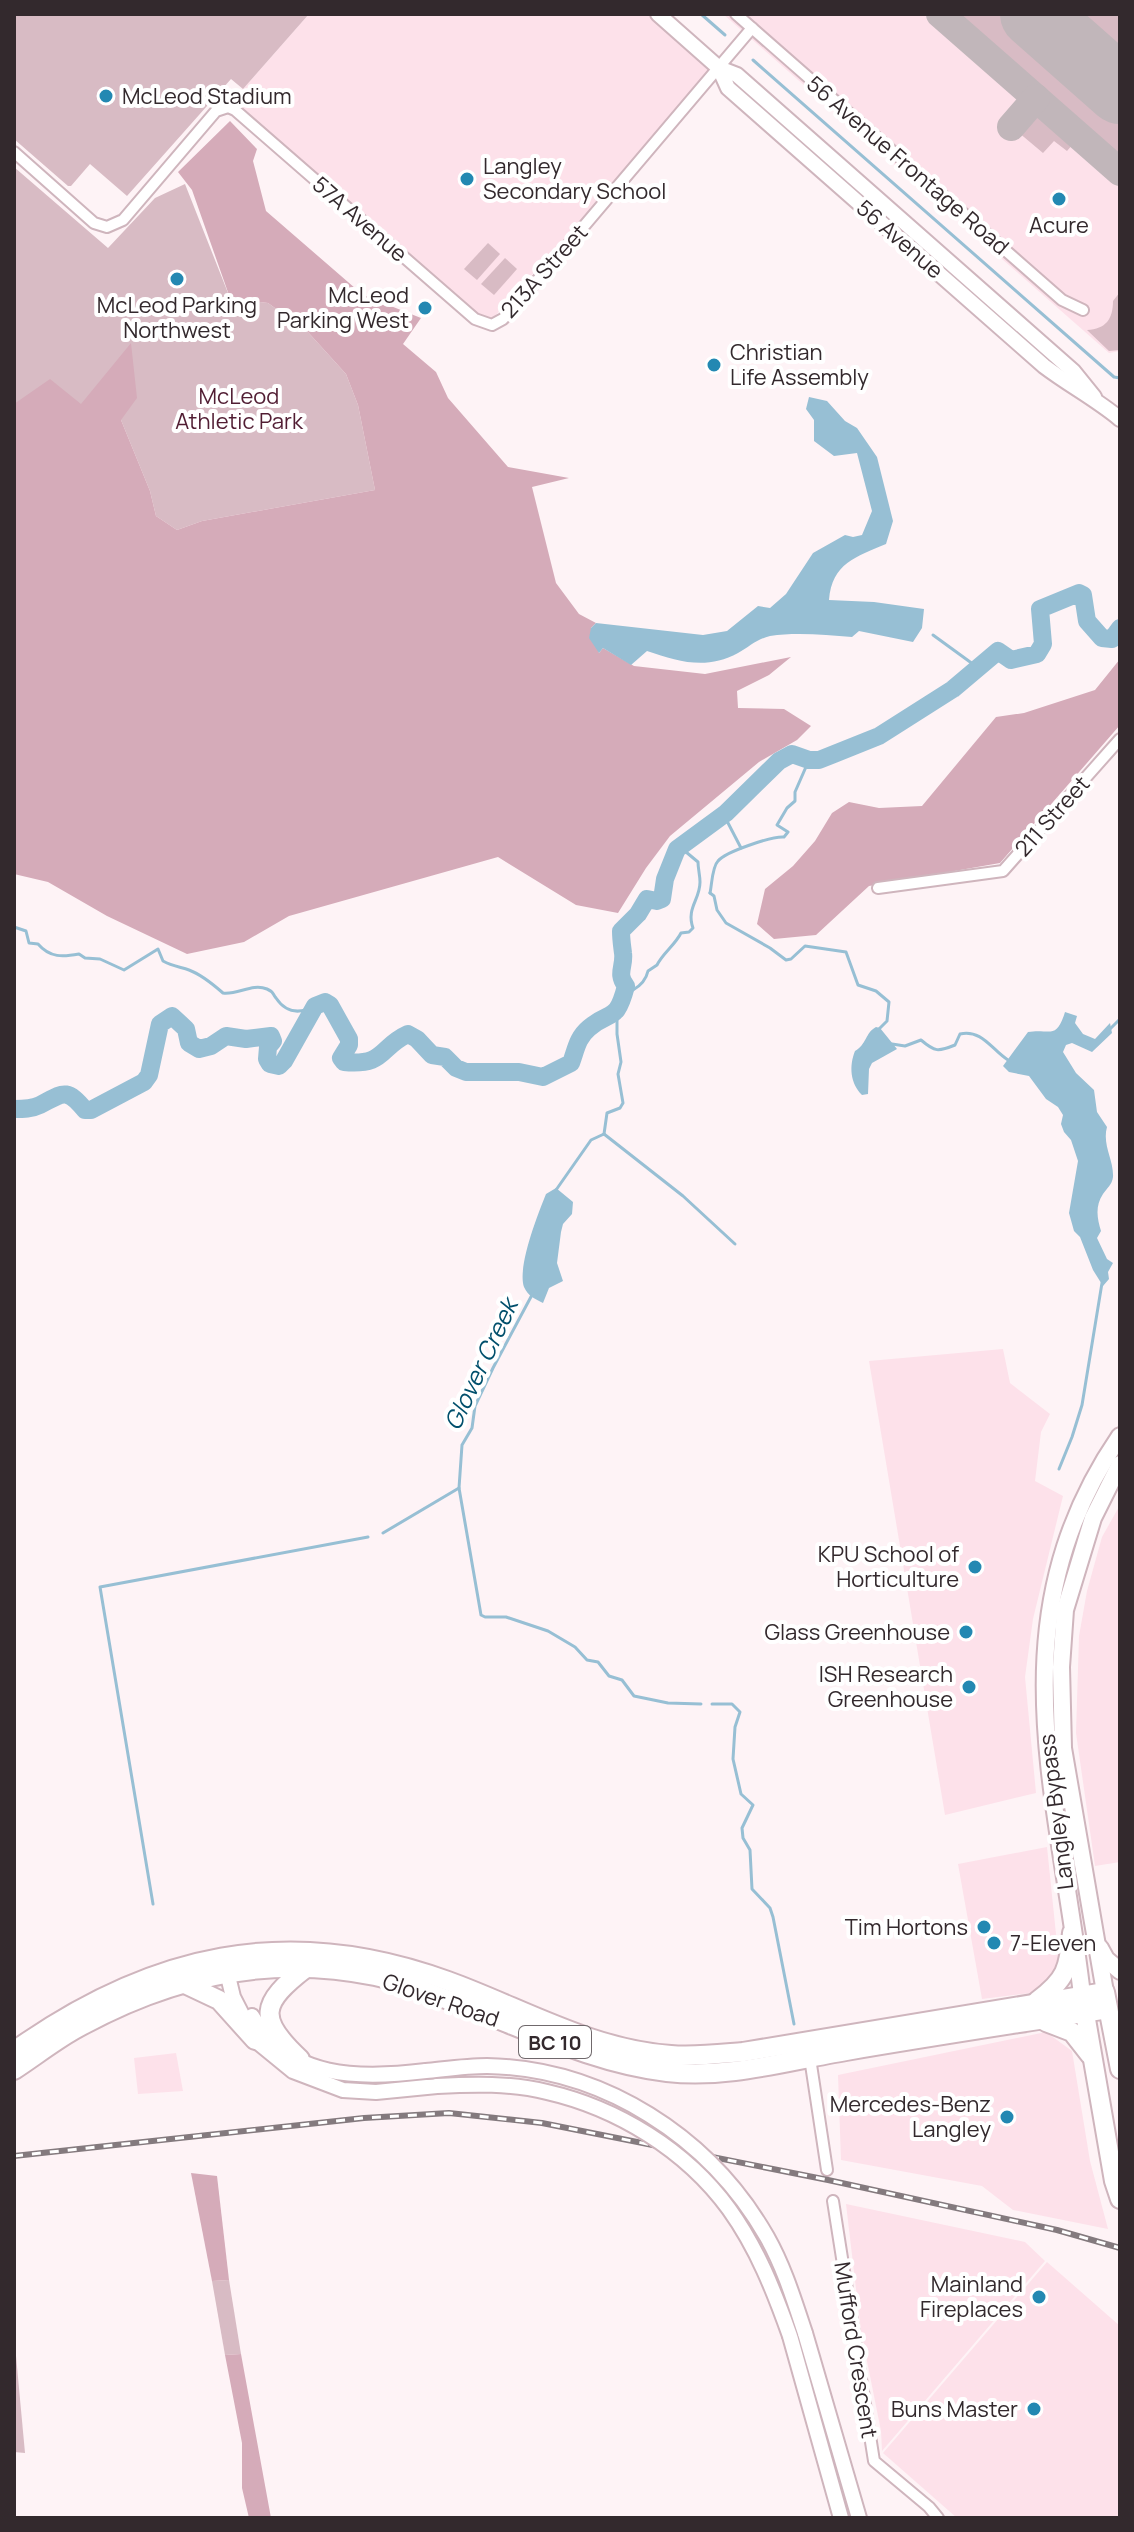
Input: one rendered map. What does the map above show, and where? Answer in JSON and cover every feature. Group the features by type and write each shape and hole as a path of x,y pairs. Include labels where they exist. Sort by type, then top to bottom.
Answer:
{"highway":[{"path":"1072,1933 1068,1966 1062,1981 1035,2012 1072,2032 1094,2062"},
{"name":"Glover Road","path":"14,2070 73,2030 123,2005 274,1952 323,1953 380,1960 445,1979 576,2033 620,2047 668,2055 704,2056 743,2052 1113,1999"},
{"name":"Glover Road","path":"14,2051 79,2008 151,1975 203,1959 230,1966 306,1968 377,1976 617,2063 667,2072 705,2074 746,2071 1035,2012"},
{"path":"300,2059 280,2040 270,2023 269,2013 277,1992 306,1968"},
{"path":"183,1983 219,2000 255,2040"},
{"name":"Langley Bypass","path":"1113,1999 1120,2069"},
{"name":"Langley Bypass","path":"1084,2004 1114,2181 1120,2199"}],"main road":[{"name":"56 Avenue","path":"658,14 719,68 737,75 1073,371 1094,397 1120,419"},
{"name":"56 Avenue","path":"719,68 728,88 955,288 1044,366 1094,397"},
{"path":"955,288 972,282"},
{"name":"Langley Bypass","path":"1084,2004 1051,1795 1044,1688 1045,1639 1049,1608 1069,1535 1092,1483 1120,1436"},
{"name":"Langley Bypass","path":"1113,1999 1098,1944 1063,1748 1061,1662 1065,1610 1093,1518 1120,1464"},
{"path":"1098,1944 1106,1959 1120,1971"},
{"path":"230,1966 233,1997 255,2040 293,2071 343,2090 376,2092 479,2084 547,2092 602,2110 665,2146 696,2172 728,2207 745,2232 798,2334 859,2518"},
{"path":"230,1966 259,2028 282,2050 324,2071 353,2076 383,2076 486,2066 530,2070 593,2087 649,2113 707,2159 739,2193 768,2238 787,2277 841,2518"}],"street":[{"name":"56 Avenue Frontage Road","path":"736,14 1062,300 1083,310"},
{"name":"213A Street","path":"487,325 503,319 752,28"},
{"name":"57A Avenue","path":"14,152 94,223 107,227 123,220 216,111 228,107 464,310 487,325"},
{"name":"211 Street","path":"878,888 1003,871 1120,739"},
{"path":"810,2058 827,2170"},
{"name":"Mufford Crescent","path":"833,2201 874,2461 938,2518"}],"shaded area":[{"name":"Langley Secondary School","path":"309,14 667,14 722,63 487,325 235,110 243,89"},
{"path":"723,14 1120,14 1120,351 1109,353"},
{"path":"230,121 257,149 253,161 266,211 363,295 421,318 403,344 436,372 448,398 508,467 569,478 532,487 556,583 579,614 596,623 591,628 599,653 603,648 634,666 705,674 791,657 769,675 737,691 738,708 784,709 811,726 797,740 759,762 670,836 618,913 576,905 498,857 289,916 244,942 187,954 107,916 48,882 14,874 14,404 50,379 81,404 131,343 137,398 121,420 150,491 156,516 177,530 202,521 375,490 358,405 346,374 307,331 268,303 230,298 192,190 178,172"},
{"path":"1120,659 1120,725 1000,863 869,886 816,935 774,939 757,924 765,889 793,866 815,841 832,813 849,802 879,808 922,806 996,717 1024,713 1095,690"},
{"name":"KPU School of Horticulture","path":"1003,1349 1010,1383 1050,1414 1041,1432 1035,1481 1063,1496 1033,1619 1025,1677 1036,1793 945,1815 869,1361"},
{"path":"1120,1505 1120,1862 1095,1866 1076,1733 1079,1636 1102,1537"},
{"path":"1047,1847 1059,1963 1038,1992 982,1999 958,1864"},
{"path":"1046,2032 1072,2051 1090,2161 1108,2229 1013,2210 982,2186 841,2160 838,2075"},
{"path":"176,2053 183,2091 138,2094 134,2058"},
{"path":"191,2173 217,2176 229,2280 212,2281"},
{"path":"846,2204 1025,2242 1045,2261 882,2451 881,2431 861,2331"},
{"path":"1047,2262 1120,2326 1120,2518 957,2518 883,2453"},
{"path":"241,2354 271,2518 249,2518 242,2488 242,2443 225,2355"}],"green space":[{"name":"McLeod Stadium","path":"14,14 309,14 243,89 231,79 127,196 90,164 68,186 14,139"},
{"path":"948,14 1006,14 1120,114 1120,165"},
{"path":"1060,14 1120,14 1120,67"},
{"path":"1033,108 1073,144 1067,151 1054,141 1043,153 1018,132 1017,126"},
{"name":"McLeod Athletic Park","path":"14,167 108,248 155,198 185,184 230,298 268,303 307,331 346,374 358,405 375,490 202,521 177,530 156,516 150,491 121,420 81,405 14,405"},
{"path":"488,243 500,254 477,280 464,269"},
{"path":"505,258 517,269 494,295 481,284"},
{"path":"1120,292 1120,350 1109,351 1087,330 1099,328 1107,322 1113,301"},
{"path":"229,2280 241,2354 225,2355 212,2281"},
{"path":"15,2345 25,2453 14,2452"}],"water":[{"path":"809,397 827,401 845,421 857,428 877,457 893,521 886,544 840,569 829,600 924,609 922,628 913,642 859,631 852,637 811,634 770,636 727,658 704,663 682,661 647,651 631,665 603,648 599,653 589,638 591,628 596,623 703,635 727,631 758,606 770,608 786,594 813,553 845,535 862,535 872,511 857,453 834,456 814,441 814,420 806,409"},
{"path":"1065,1012 1077,1016 1075,1023 1083,1034 1095,1039 1110,1023 1112,1033 1092,1052 1072,1043 1066,1045 1063,1052 1076,1073 1094,1090 1097,1112 1107,1127 1106,1140 1113,1177 1099,1203 1101,1231 1097,1238 1107,1259 1113,1263 1108,1272 1109,1279 1103,1286 1080,1237 1074,1231 1069,1213 1078,1161 1071,1140 1061,1124 1063,1115 1029,1076 1009,1072 1003,1066 1028,1032 1055,1030"},
{"path":"876,1027 897,1049 872,1063 868,1094 862,1095 853,1080 852,1063 855,1051"},
{"path":"556,1188 573,1202 572,1214 563,1224 561,1232 557,1263 563,1281 549,1288 543,1303 532,1297 524,1287 523,1267 546,1194"}],"waterway":[{"path":"701,14 725,35"},
{"path":"753,60 1114,377 1120,378"},
{"path":"14,1109 34,1107 64,1094 85,1110 91,1110 144,1082 149,1075 160,1024 172,1016 186,1029 189,1043 199,1049 211,1046 226,1036 246,1039 271,1036 273,1041 268,1047 267,1059 270,1064 279,1066 315,1006 325,1002 330,1005 349,1039 341,1058 344,1062 375,1058 408,1034 432,1055 445,1057 456,1068 466,1072 519,1072 543,1077 571,1063 585,1032 619,1006 626,986 621,974 621,931 638,914 647,899 662,899 665,879 677,849 726,813 779,761 792,754 819,760 879,736 953,689 998,651 1011,660 1037,654 1043,644 1040,609 1079,593 1083,595 1087,621 1102,638 1112,639 1120,628"},
{"path":"933,635 977,667"},
{"path":"710,893 714,867 722,857 749,845 784,837 788,832 777,825 795,801 795,792 809,760"},
{"path":"726,813 741,848"},
{"path":"626,986 633,990 638,987 681,933 693,928 691,915 700,882 698,862 680,847"},
{"path":"710,893 726,923 786,960 805,946 846,952 858,985 876,991 889,1002 887,1021 878,1030"},
{"path":"14,927 26,931 29,943 38,944 52,954 79,954 124,970 158,949 163,961 193,972 223,993 261,988 271,991 289,1009 299,1011 315,1006"},
{"name":"Glover Creek","path":"604,1134 607,1113 620,1108 623,1103 618,1074 621,1062 617,1011"},
{"path":"1110,1029 1120,1019"},
{"path":"892,1044 905,1046 921,1040 940,1050 955,1045 960,1034 968,1033 981,1037 1008,1060"},
{"path":"604,1134 683,1196 735,1244"},
{"name":"Glover Creek","path":"556,1190 591,1140 604,1134"},
{"path":"1059,1469 1082,1405 1102,1283"},
{"name":"Glover Creek","path":"533,1293 475,1406 472,1428 462,1445 459,1488 481,1615 506,1617 548,1631 575,1647 587,1660 598,1662 609,1676 622,1680 634,1696 668,1703 701,1704"},
{"path":"383,1533 459,1488"},
{"path":"153,1904 100,1587 368,1537"},
{"name":"Glover Creek","path":"712,1704 732,1704 740,1712 735,1727 733,1759 741,1794 753,1805 742,1828 743,1838 750,1850 752,1889 770,1908 773,1917 794,2024"}],"taxiway":[{"path":"940,14 1120,172"},
{"path":"1011,127 1036,98"}],"runway":[{"path":"1034,14 1120,90"}],"railway":[{"path":"14,2156 364,2118 449,2113 542,2123 828,2180 1057,2230 1120,2248"}],"place":[{"name":"McLeod Stadium","path":"106,96"},
{"name":"Langley Secondary School","path":"467,179"},
{"name":"Acure","path":"1059,199"},
{"name":"McLeod Parking Northwest","path":"177,279"},
{"name":"McLeod Parking West","path":"425,308"},
{"name":"Christian Life Assembly","path":"714,365"},
{"name":"KPU School of Horticulture","path":"975,1567"},
{"name":"Glass Greenhouse","path":"966,1632"},
{"name":"ISH Research Greenhouse","path":"969,1687"},
{"name":"Tim Hortons","path":"984,1927"},
{"name":"7-Eleven","path":"994,1943"},
{"name":"Mercedes-Benz Langley","path":"1007,2117"},
{"name":"Mainland Fireplaces","path":"1039,2297"},
{"name":"Buns Master","path":"1034,2409"}]}
